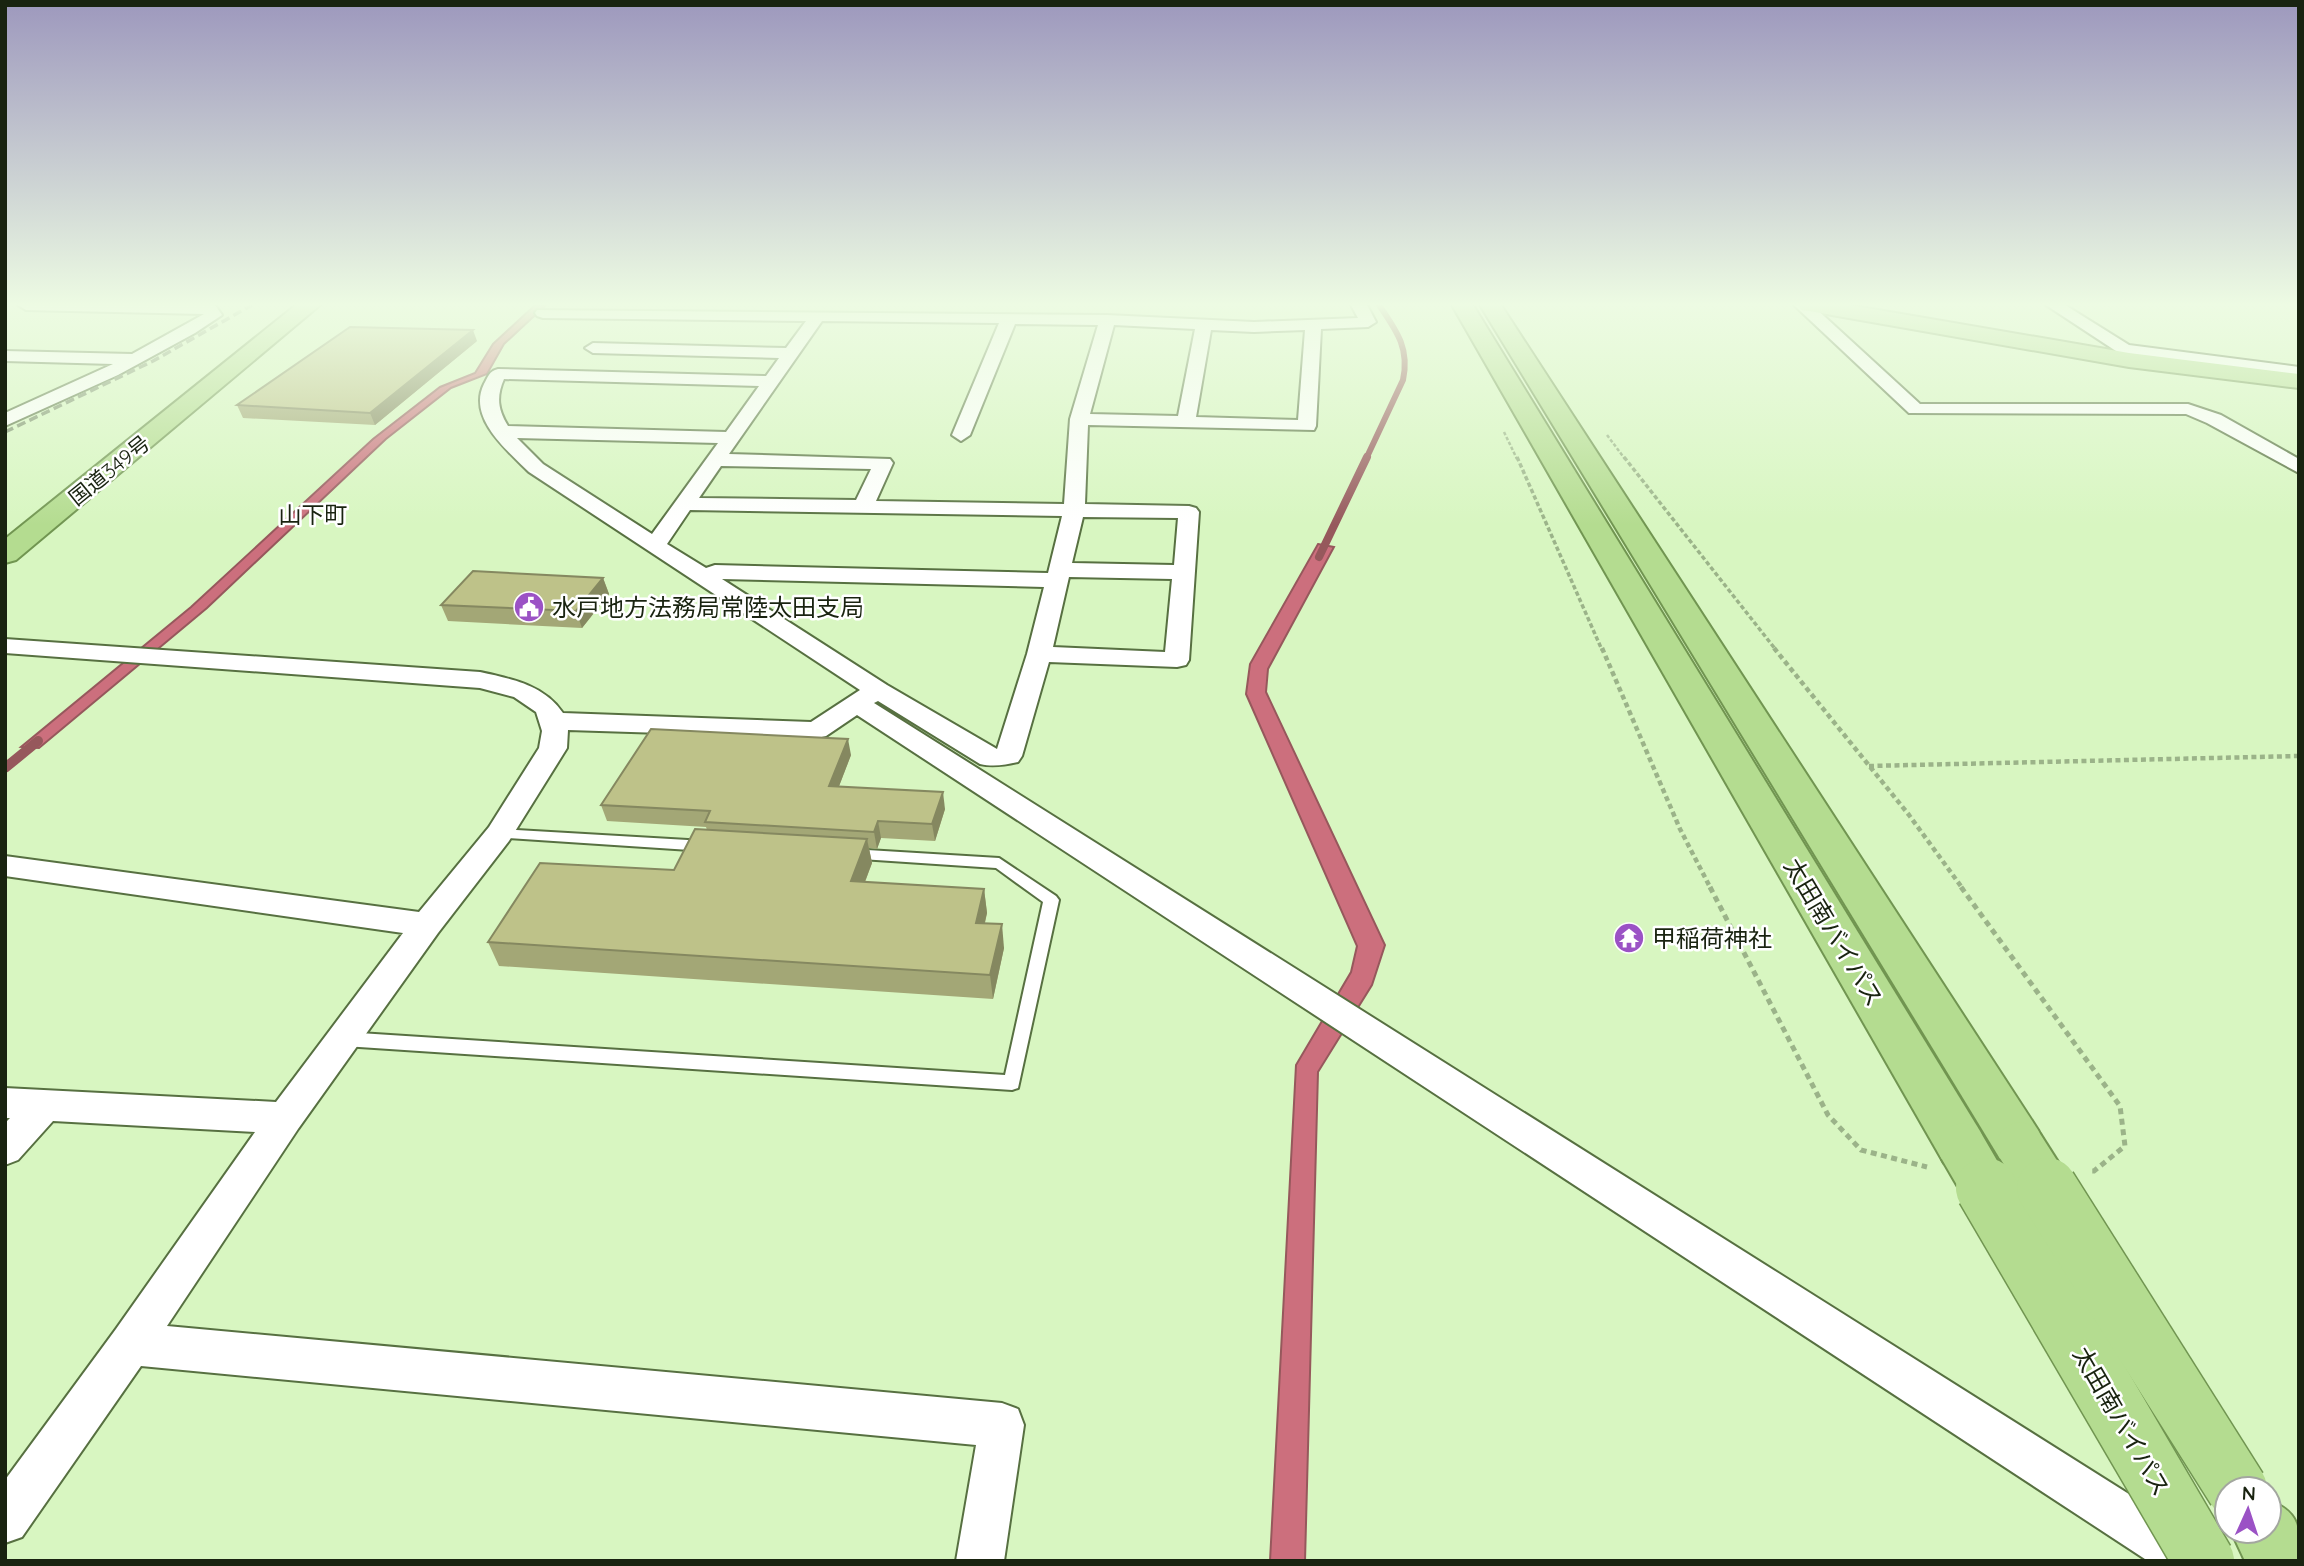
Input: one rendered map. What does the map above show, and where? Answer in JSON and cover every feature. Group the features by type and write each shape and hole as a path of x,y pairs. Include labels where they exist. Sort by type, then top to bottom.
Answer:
{"highway":[{"name":"国道349号","path":"5,554 220,378"},
{"name":"太田南バイパス","path":"1505,378 1962,1147 2204,1561"},
{"name":"太田南バイパス","path":"1536,378 2228,1475"},
{"path":"2275,378 2299,381"},
{"path":"2273,1545 2283,1561"}],"street":[{"path":"9,417 94,378"},
{"path":"496,378 489,394 494,419 502,432 537,468 705,579 868,697 2190,1561"},
{"path":"658,378 772,381"},
{"path":"654,547 774,378"},
{"path":"961,435 985,378"},
{"path":"868,697 990,758 1008,757 1039,654 1074,511 1079,419 1091,378"},
{"path":"1186,422 1194,378"},
{"path":"1079,419 1307,426 1310,378"},
{"path":"1881,378 1915,409 2188,409 2214,419 2299,467"},
{"path":"502,432 732,438"},
{"path":"716,460 883,463 863,508"},
{"path":"685,504 1189,512 1177,660 1039,654"},
{"path":"705,579 715,572 1058,575 1184,572"},
{"path":"5,646 480,680 529,692 545,706 557,734 553,748 499,834 285,1118 131,1344 5,1520"},
{"path":"552,721 817,730 868,697"},
{"path":"5,866 428,925"},
{"path":"5,1102 285,1118"},
{"path":"5,1149 45,1105"},
{"path":"131,1344 1002,1425 979,1561"}],"lane":[{"path":"499,834 721,847"},
{"path":"343,1039 1012,1083 1051,900 999,863 832,853"}],"path":[{"path":"1868,766 2299,756"}],"shaded area":[{"path":"462,378 477,378 451,388 386,439 207,608 39,748 21,747 191,607 373,439 440,387"},
{"path":"1318,544 1334,547 1268,669 1266,692 1385,945 1372,985 1318,1072 1305,1561 1270,1561 1296,1065 1351,972 1357,946 1246,694 1250,664"}],"building":[{"path":"276,378 413,378 370,413 237,405"},
{"path":"473,571 603,578 576,611 441,605"},
{"path":"651,729 848,739 829,786 943,792 932,824 878,821 874,832 705,822 710,811 601,805"},
{"path":"695,829 867,839 851,881 984,889 976,923 1002,924 990,975 488,942 540,863 674,870"}],"waterway":[{"path":"1366,459 1403,378"},
{"path":"1319,557 1367,457"},
{"path":"5,768 38,741"}],"railway":[{"path":"5,432 117,378"}],"place":[{"name":"水戸地方法務局常陸太田支局","path":"529,607"},
{"name":"甲稲荷神社","path":"1629,938"}],"district":[{"name":"山下町","path":"313,514"}]}
